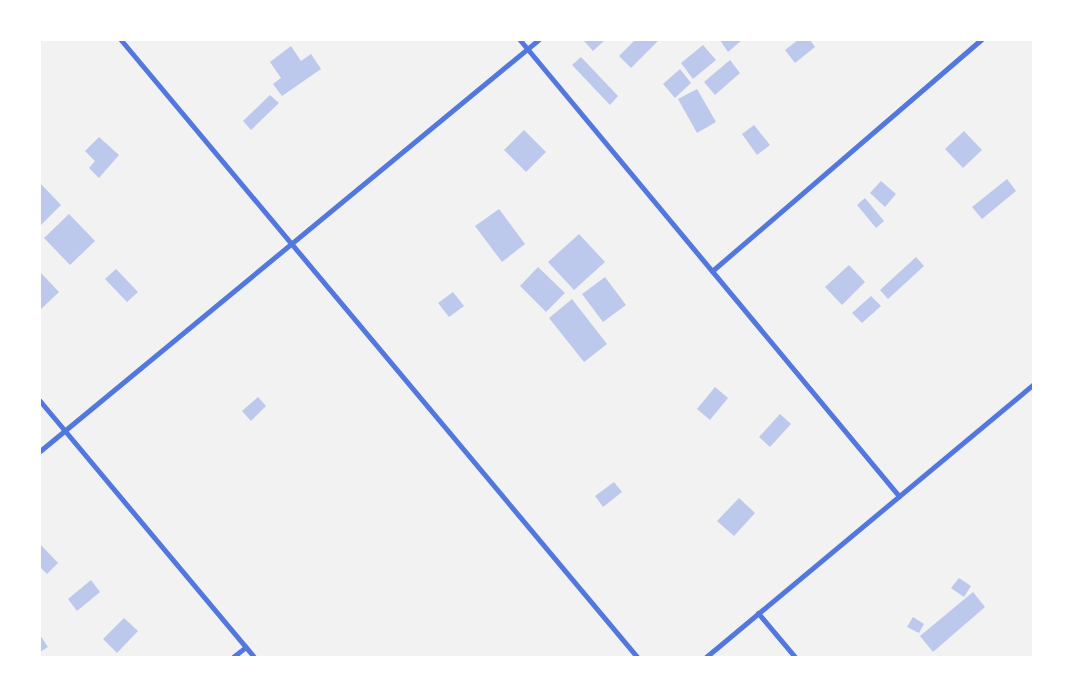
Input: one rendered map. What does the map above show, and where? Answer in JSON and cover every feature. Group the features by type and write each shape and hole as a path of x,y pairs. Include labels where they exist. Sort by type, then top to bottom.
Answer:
{"street":[{"path":"122,40 292,241 637,657"},
{"path":"520,40 899,496"},
{"path":"40,451 292,241 538,40"},
{"path":"712,271 981,40"},
{"path":"706,657 1033,385"},
{"path":"40,401 254,657"},
{"path":"758,613 795,657"},
{"path":"233,657 246,647"}],"building":[{"path":"583,40 605,40 593,51"},
{"path":"635,40 659,40 631,68 619,56"},
{"path":"720,40 742,40 728,52"},
{"path":"798,40 810,40 815,47 795,63 785,50"},
{"path":"703,45 716,60 693,79 681,63"},
{"path":"291,46 301,61 311,54 321,69 282,96 273,84 281,78 270,62"},
{"path":"581,57 618,96 610,105 572,65"},
{"path":"730,60 740,73 715,95 704,82"},
{"path":"680,69 691,83 675,98 663,84"},
{"path":"697,89 716,122 697,133 678,99"},
{"path":"270,95 279,103 251,130 243,121"},
{"path":"754,125 770,145 757,155 742,134"},
{"path":"524,130 546,152 526,172 504,150"},
{"path":"964,131 982,150 963,168 945,149"},
{"path":"99,137 119,155 99,178 89,168 95,161 85,151"},
{"path":"1007,179 1016,191 982,219 972,207"},
{"path":"881,181 896,194 885,207 870,193"},
{"path":"40,183 61,205 40,226"},
{"path":"865,198 884,221 876,228 857,205"},
{"path":"499,209 525,244 502,262 475,226"},
{"path":"69,214 95,241 70,265 44,238"},
{"path":"579,234 605,262 574,290 548,262"},
{"path":"916,257 924,266 888,299 880,290"},
{"path":"849,265 865,282 842,305 825,287"},
{"path":"538,267 565,293 546,312 520,286"},
{"path":"116,269 138,292 127,302 105,279"},
{"path":"40,272 59,292 40,310"},
{"path":"605,277 626,305 603,322 582,294"},
{"path":"453,292 464,306 449,317 438,303"},
{"path":"871,296 881,306 862,323 852,313"},
{"path":"572,299 607,344 584,362 549,318"},
{"path":"715,387 728,398 710,420 697,409"},
{"path":"258,397 266,406 251,421 242,411"},
{"path":"780,414 791,424 770,447 759,437"},
{"path":"614,482 622,492 603,507 595,496"},
{"path":"739,498 755,513 734,536 717,521"},
{"path":"40,544 58,563 47,574 40,567"},
{"path":"959,578 971,586 964,597 951,588"},
{"path":"91,580 100,592 77,611 68,599"},
{"path":"973,592 985,607 933,652 920,636"},
{"path":"913,617 924,624 919,633 907,627"},
{"path":"124,618 138,631 117,653 103,639"},
{"path":"40,635 48,647 40,652"}]}
